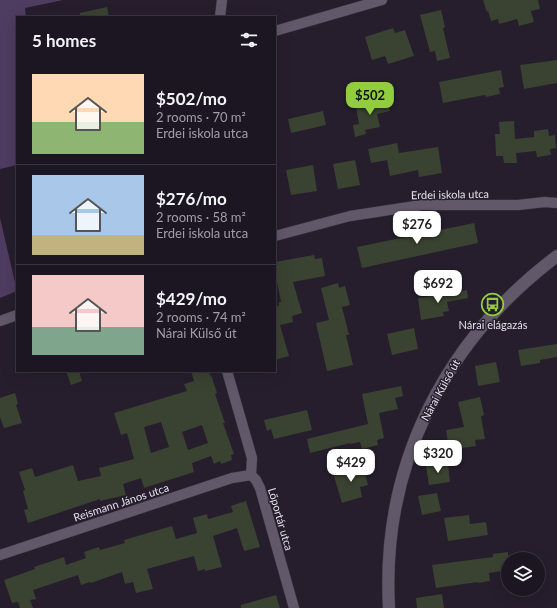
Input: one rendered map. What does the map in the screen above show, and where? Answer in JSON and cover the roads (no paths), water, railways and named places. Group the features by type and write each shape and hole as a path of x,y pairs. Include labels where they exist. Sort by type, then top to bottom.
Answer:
{"street":[{"path":"220,16 222,0"},
{"path":"276,31 382,0"},
{"name":"Erdei iskola utca","path":"276,236 350,216 422,205 511,205 545,202 557,203"},
{"name":"Nárai Külső út","path":"389,608 388,574 390,542 395,506 402,476 423,419 452,366 493,313 539,269 557,256"},
{"path":"0,321 16,315"},
{"path":"227,372 252,458 250,475"},
{"name":"Reismann János utca","path":"0,555 232,478 250,475"},
{"name":"Lőportár utca","path":"250,475 256,480 260,488 294,608"}],"place":[{"name":"Nárai elágazás","path":"493,304"}]}
